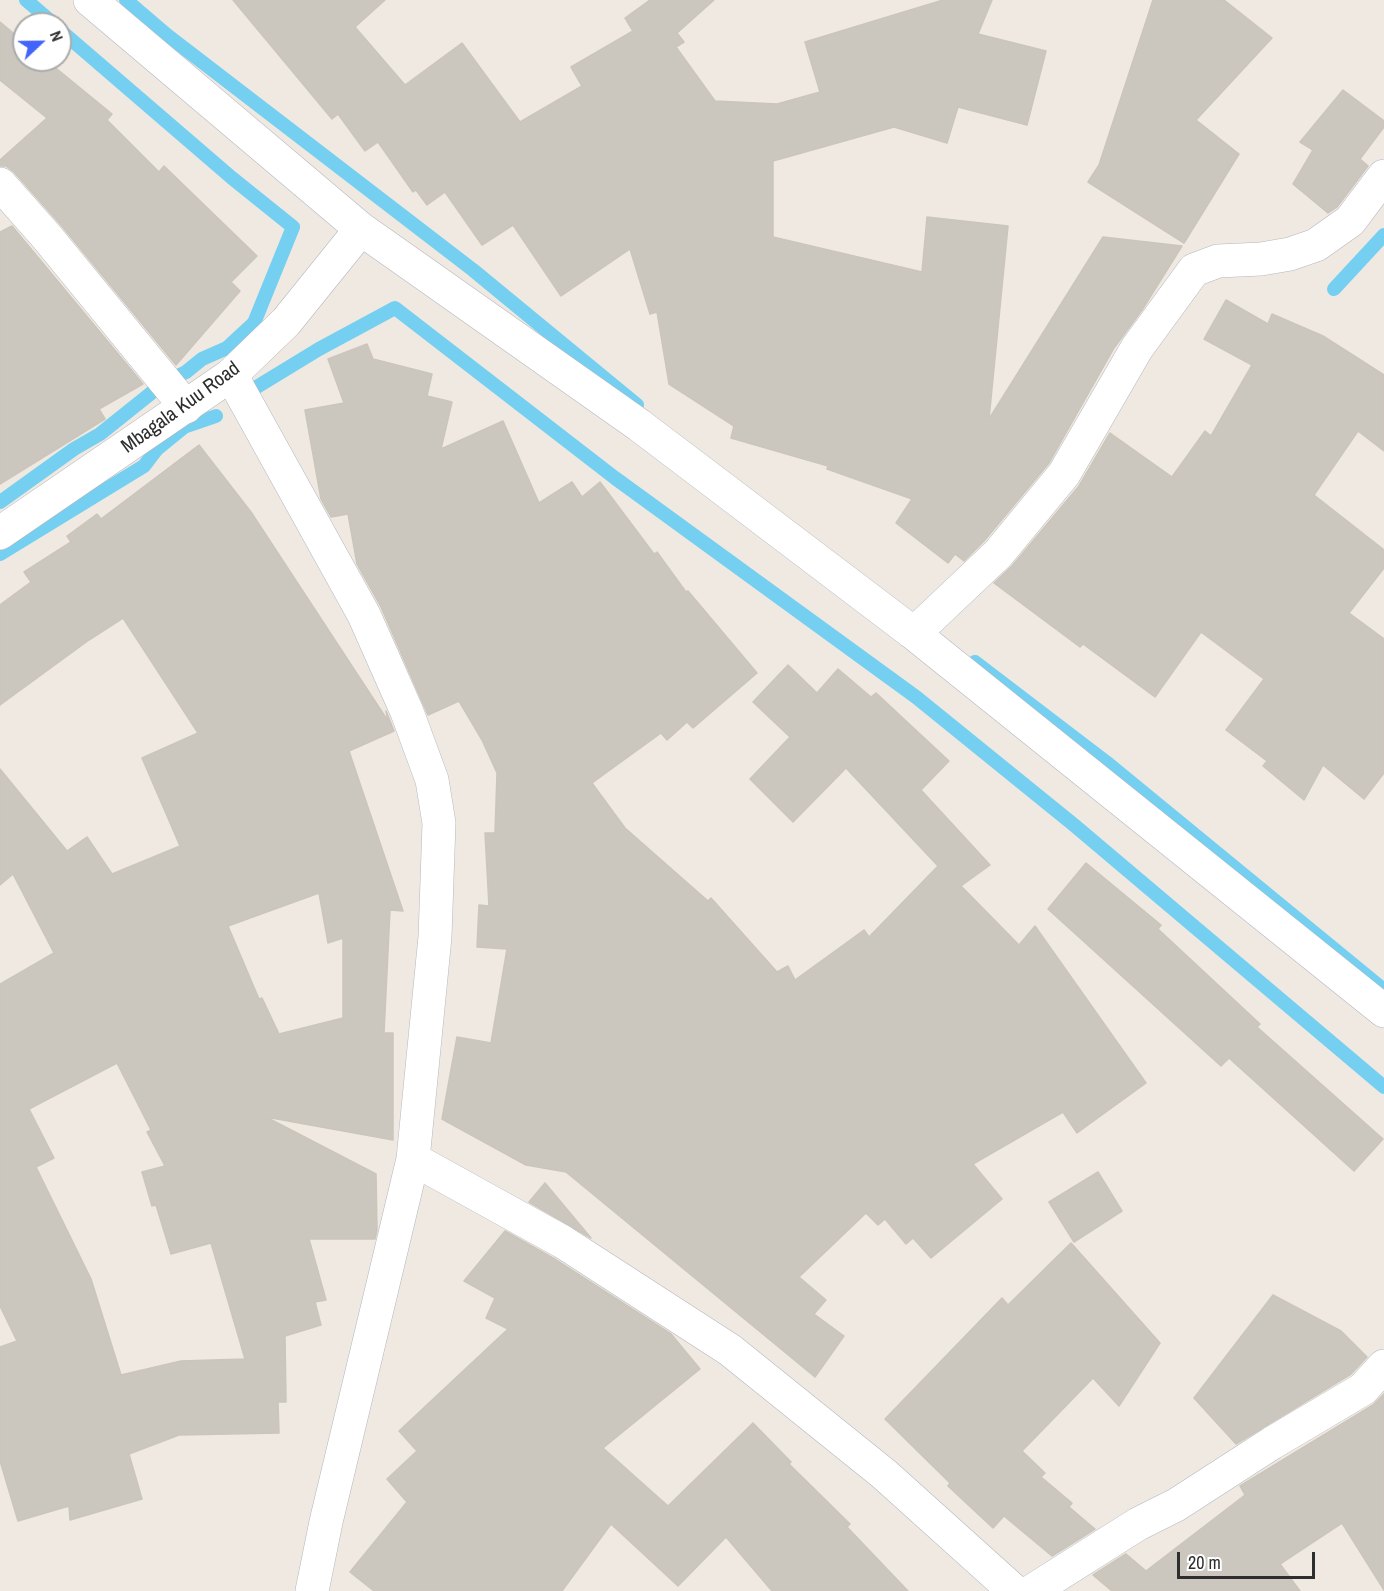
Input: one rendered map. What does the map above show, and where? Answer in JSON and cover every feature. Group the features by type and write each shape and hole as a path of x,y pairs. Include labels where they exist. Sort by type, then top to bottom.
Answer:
{"street":[{"path":"90,0 361,229 639,425 912,632 1384,1011"},
{"path":"912,632 924,624 998,554 1064,474 1137,348 1194,270 1218,261 1261,259 1290,254 1316,245 1350,221 1384,176"},
{"path":"0,184 47,237 186,407"},
{"name":"Mbagala Kuu Road","path":"0,533 231,375 286,322 361,229"},
{"path":"231,375 364,615 407,712 432,780 439,823 435,937 413,1159 326,1522 312,1591"},
{"path":"413,1159 563,1242 730,1350 885,1474 1014,1591"},
{"path":"1032,1591 1138,1524 1176,1505 1272,1443 1363,1389 1384,1366"}],"building":[{"path":"233,0 385,0 355,27 405,85 462,43 520,122 582,86 571,67 633,31 625,18 650,0 714,0 677,33 684,42 676,47 715,101 777,104 820,92 805,42 943,0 992,0 978,34 1046,51 1027,125 958,107 947,143 894,127 773,161 773,237 922,272 927,217 1008,226 989,419 1103,237 1182,246 1142,310 1114,348 1049,463 984,541 964,561 955,554 948,563 896,523 912,499 827,469 828,466 731,438 734,426 669,384 657,312 650,314 630,249 561,296 513,225 482,245 445,192 427,205 416,190 413,192 378,142 365,151 338,114 332,119"},
{"path":"1153,0 1224,0 1272,38 1196,120 1239,154 1184,243 1088,182 1099,165"},
{"path":"0,22 12,32 12,72 61,72 112,114 107,120 159,172 164,166 257,256 231,282 240,291 176,365 61,225 14,172 6,166 0,166 0,160 47,118 0,80"},
{"path":"1343,90 1384,121 1384,127 1360,159 1368,166 1337,207 1328,213 1293,184 1313,150 1300,142"},
{"path":"12,226 143,384 99,409 105,419 0,484 0,232"},
{"path":"1226,300 1268,324 1272,314 1323,336 1384,375 1384,451 1358,431 1314,495 1384,550 1384,568 1349,613 1384,639 1384,773 1364,799 1323,765 1304,800 1263,766 1267,761 1226,730 1264,679 1201,632 1155,697 1083,644 1080,647 994,583 1012,566 1079,486 1110,433 1172,477 1205,431 1211,436 1252,365 1204,339"},
{"path":"367,344 373,359 432,374 427,396 452,402 441,449 503,421 539,503 572,482 582,497 600,482 654,554 657,552 686,592 688,591 757,673 693,728 687,722 667,740 661,733 592,783 625,828 708,901 711,898 777,972 788,966 795,980 864,930 869,937 938,866 846,768 793,822 750,779 790,737 753,702 788,665 817,693 838,669 871,697 876,693 949,761 921,790 990,865 961,886 1019,945 1035,926 1146,1083 1077,1133 1063,1112 973,1164 1002,1199 931,1258 913,1238 906,1244 885,1219 878,1225 866,1213 799,1277 826,1300 814,1314 844,1336 815,1377 566,1172 526,1165 442,1119 457,1037 491,1043 507,949 477,947 479,905 489,906 485,833 495,833 497,773 482,740 459,701 428,715 381,607 357,564 348,514 331,517 321,499 305,410 344,403 328,359"},
{"path":"199,445 251,512 388,721 386,711 394,731 349,751 403,911 390,910 384,1033 393,1033 393,1140 266,1117 376,1174 377,1230 375,1239 309,1239 326,1300 315,1302 321,1325 285,1336 286,1402 278,1402 279,1433 179,1435 129,1454 142,1499 70,1520 69,1506 18,1521 0,1461 0,1347 17,1341 0,1306 0,984 54,953 13,874 0,885 0,769 67,851 87,837 112,874 180,846 142,758 198,733 123,618 0,705 0,605 31,582 24,572 71,542 67,536 97,514 101,519","holes":["319,893 328,943 343,938 343,1018 279,1034 262,998 259,999 228,926","117,1063 151,1130 147,1132 165,1166 142,1172 152,1206 156,1205 171,1254 211,1243 245,1359 181,1361 121,1375 91,1279 36,1167 54,1158 29,1109"]},
{"path":"1086,863 1161,925 1158,929 1260,1024 1257,1027 1383,1139 1354,1171 1229,1058 1221,1066 1048,909"},
{"path":"1098,1172 1122,1211 1074,1242 1049,1202"},
{"path":"545,1183 591,1238 529,1202"},
{"path":"505,1231 553,1258 671,1334 700,1369 603,1448 668,1506 753,1423 791,1462 789,1464 850,1524 847,1527 908,1591 772,1591 726,1537 678,1586 611,1524 562,1591 374,1591 350,1572 407,1502 387,1479 417,1451 399,1431 508,1329 486,1318 495,1298 464,1281"},
{"path":"1071,1243 1160,1343 1119,1406 1093,1378 1022,1451 1045,1473 1041,1477 1072,1503 1069,1507 1095,1529 1052,1556 1004,1516 993,1528 948,1486 950,1483 885,1419 1002,1298 1008,1305"},
{"path":"1273,1295 1341,1331 1367,1357 1351,1374 1236,1444 1194,1398"},
{"path":"1384,1394 1384,1590 1342,1523 1280,1564 1300,1591 1112,1591 1093,1575 1126,1554 1146,1571 1245,1495 1240,1486 1373,1405"}],"waterway":[{"path":"26,0 40,12"},
{"path":"126,0 167,35 473,270 637,405"},
{"path":"0,502 74,449 100,434 165,382 186,372 202,359 227,348 254,323 293,227 232,178 72,40"},
{"path":"1334,289 1384,235"},
{"path":"255,388 319,349 395,308 615,478 916,697 1074,825 1384,1087"},
{"path":"0,554 144,466 157,449 184,427 216,416"},
{"path":"975,662 1106,762 1384,990"}]}
